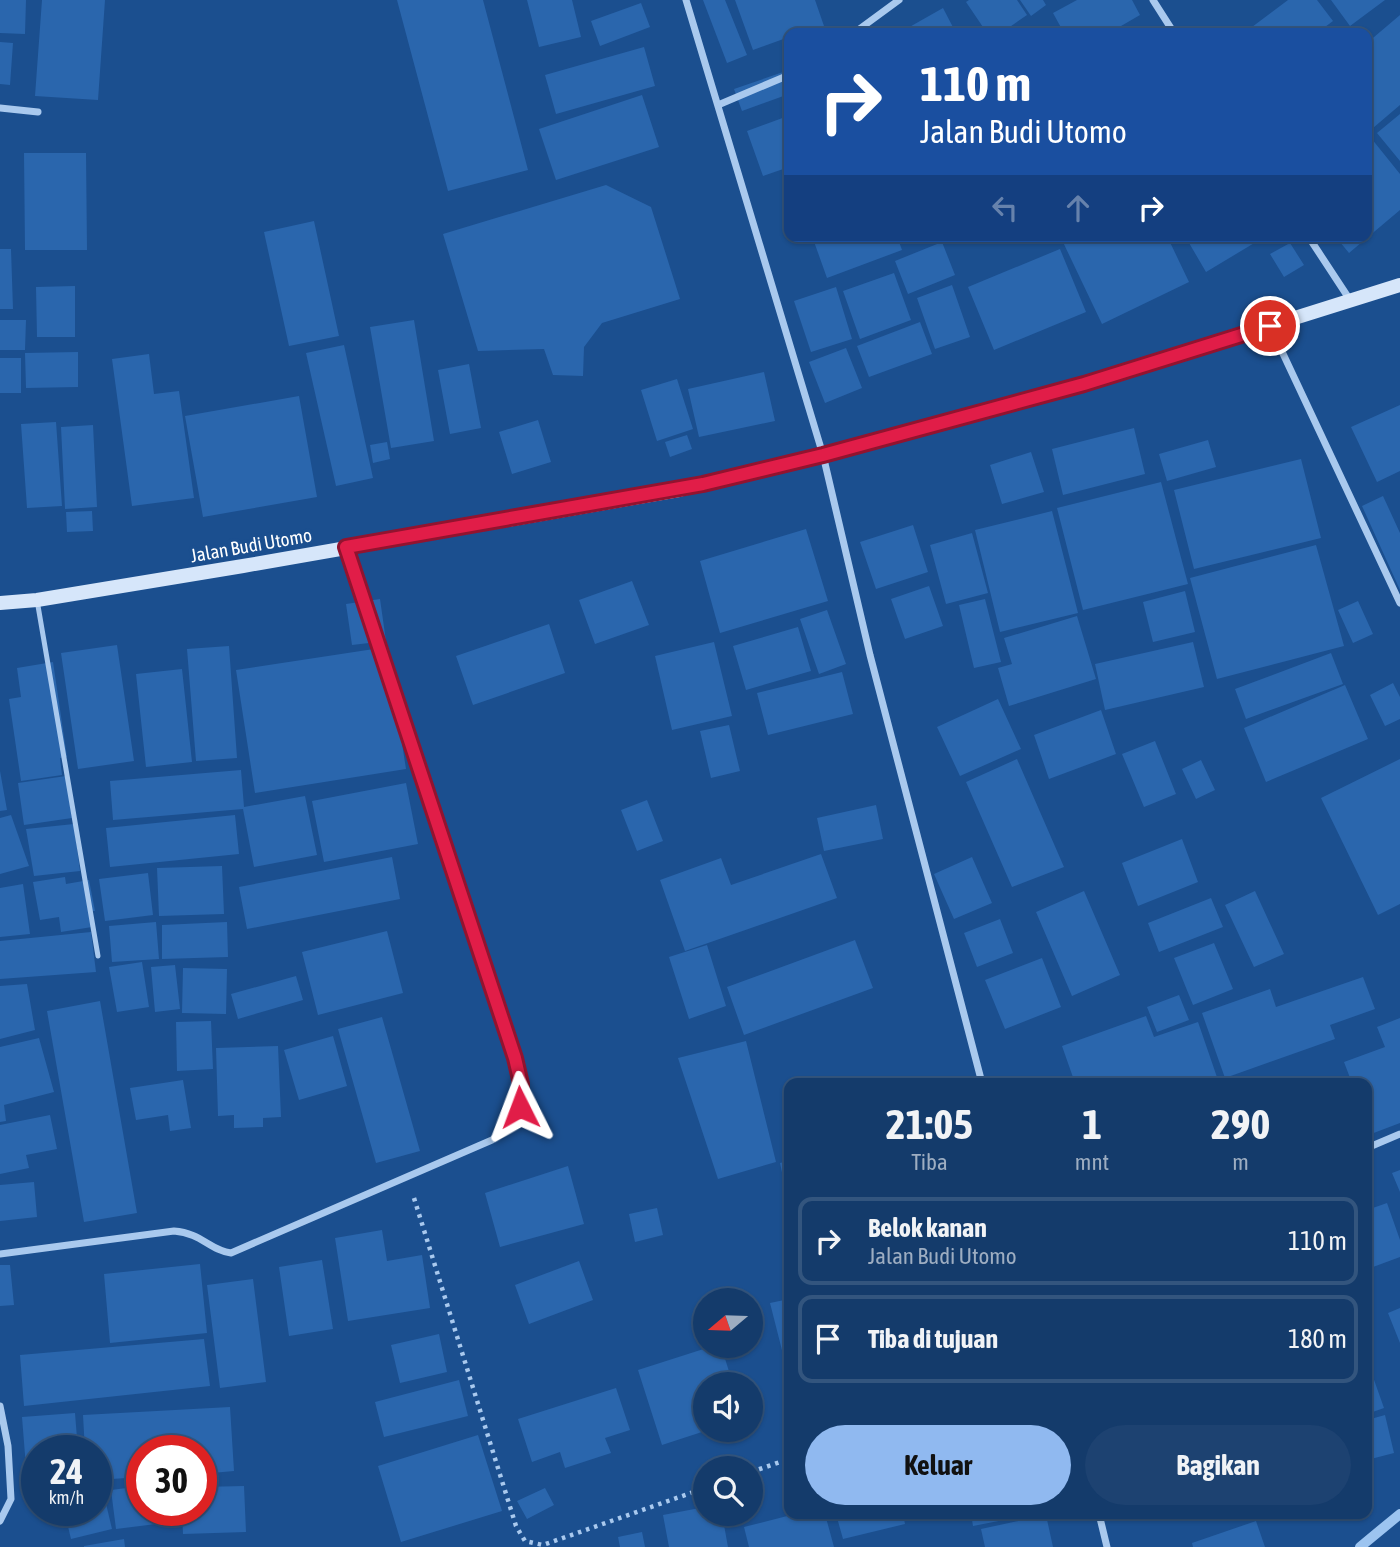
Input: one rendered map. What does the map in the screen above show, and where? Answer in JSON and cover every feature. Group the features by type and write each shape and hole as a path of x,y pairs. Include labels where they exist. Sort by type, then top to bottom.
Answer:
{"street":[{"path":"686,0 823,455 870,655 981,1078"},
{"path":"861,28 899,0"},
{"path":"1153,0 1171,28"},
{"path":"718,105 784,77"},
{"path":"0,108 38,112"},
{"path":"1312,242 1350,300"},
{"name":"Jalan Budi Utomo","path":"0,603 37,600 679,490 823,455 1084,384 1400,285"},
{"path":"1270,326 1400,603"},
{"path":"0,1254 174,1231 194,1234 221,1251 231,1253 492,1140 510,1126 520,1107 521,1084 511,1045 346,547"},
{"path":"1372,1146 1400,1134"},
{"path":"0,1406 8,1446 12,1499 0,1521"},
{"path":"1101,1519 1107,1547"}],"lane":[{"path":"37,600 98,956"}],"path":[{"path":"407,1177 516,1526 525,1541 543,1545 693,1492"},
{"path":"763,1468 784,1461"}],"building":[{"path":"0,0 26,0 25,34 0,33"},
{"path":"42,0 105,0 98,100 35,96"},
{"path":"397,0 483,0 528,170 448,191"},
{"path":"527,0 572,0 581,37 539,47"},
{"path":"703,0 725,0 747,55 727,63"},
{"path":"735,0 815,0 824,26 784,28 784,39 753,50"},
{"path":"1017,0 1027,15 1008,28 984,28 966,2"},
{"path":"1020,0 1043,0 1046,5 1031,16"},
{"path":"1077,0 1132,0 1140,15 1118,28 1061,28 1053,13"},
{"path":"1288,0 1317,0 1333,21 1324,28 1251,28"},
{"path":"1331,0 1385,0 1350,26"},
{"path":"641,3 650,27 600,46 591,21"},
{"path":"943,8 953,28 908,28"},
{"path":"1400,15 1400,105 1373,128 1372,127 1372,39"},
{"path":"0,42 13,43 10,85 0,84"},
{"path":"644,47 655,86 556,114 545,75"},
{"path":"784,72 784,96 742,111 734,89"},
{"path":"642,95 659,147 556,180 539,129"},
{"path":"1400,114 1400,161 1377,133"},
{"path":"784,117 784,169 763,176 747,131"},
{"path":"1372,139 1400,174 1400,210 1372,234"},
{"path":"24,153 86,153 87,250 25,250"},
{"path":"606,185 651,207 680,299 602,323 584,347 583,376 553,375 544,349 478,351 443,234"},
{"path":"314,221 339,336 289,346 264,232"},
{"path":"814,242 899,242 902,250 827,278"},
{"path":"942,242 955,275 908,294 895,261"},
{"path":"1063,242 1170,242 1189,282 1102,324"},
{"path":"1188,242 1256,242 1206,272"},
{"path":"1340,242 1362,242 1349,253"},
{"path":"1290,243 1304,265 1284,277 1270,254"},
{"path":"0,249 11,249 13,309 0,309"},
{"path":"1060,249 1086,312 994,350 968,287"},
{"path":"894,273 911,320 860,339 843,291"},
{"path":"952,285 970,337 935,349 917,298"},
{"path":"75,286 75,337 37,337 36,287"},
{"path":"836,287 852,339 811,352 794,301"},
{"path":"0,320 26,320 25,350 0,350"},
{"path":"414,320 434,441 391,448 370,327"},
{"path":"920,322 932,354 869,377 857,346"},
{"path":"344,345 373,478 336,486 306,353"},
{"path":"846,348 862,388 825,403 809,362"},
{"path":"78,352 78,387 26,388 25,353"},
{"path":"149,354 154,394 179,391 194,498 132,506 112,359"},
{"path":"0,358 21,358 21,393 0,393"},
{"path":"469,364 481,428 450,434 438,370"},
{"path":"764,372 775,421 699,437 688,389"},
{"path":"677,379 693,429 657,441 641,390"},
{"path":"299,396 317,497 203,517 185,416"},
{"path":"1400,405 1400,471 1377,482 1351,427"},
{"path":"538,420 551,462 512,474 499,432"},
{"path":"56,422 62,506 27,508 21,424"},
{"path":"93,425 97,507 65,509 61,427"},
{"path":"1134,428 1145,474 1063,495 1052,449"},
{"path":"687,435 692,449 670,457 665,442"},
{"path":"1208,440 1216,467 1167,481 1159,454"},
{"path":"387,442 390,459 373,463 370,445"},
{"path":"1031,452 1044,492 1002,504 990,465"},
{"path":"1301,459 1321,538 1194,569 1174,490"},
{"path":"1161,482 1188,584 1083,610 1057,508"},
{"path":"1383,496 1400,533 1400,590 1362,506"},
{"path":"92,511 93,531 67,532 66,512"},
{"path":"1052,511 1078,613 1000,632 975,530"},
{"path":"913,525 928,572 876,589 860,542"},
{"path":"806,529 828,601 720,633 700,561"},
{"path":"972,533 988,593 946,604 930,545"},
{"path":"1316,545 1344,646 1217,679 1190,578"},
{"path":"632,581 649,625 595,644 579,600"},
{"path":"929,586 943,626 905,639 891,599"},
{"path":"1185,591 1195,632 1153,642 1143,602"},
{"path":"380,599 386,641 352,645 346,604"},
{"path":"985,599 1001,662 974,668 959,605"},
{"path":"1358,601 1373,634 1353,643 1338,610"},
{"path":"827,610 846,664 819,674 800,619"},
{"path":"1077,616 1096,679 1009,706 998,668 1012,664 1004,638"},
{"path":"549,624 565,673 473,705 456,656"},
{"path":"798,627 811,671 746,690 733,646"},
{"path":"714,642 732,716 672,730 655,656"},
{"path":"1193,642 1204,687 1105,710 1095,664"},
{"path":"117,645 134,761 78,769 61,653"},
{"path":"229,646 237,758 196,761 187,649"},
{"path":"387,647 406,769 255,793 236,670"},
{"path":"1331,653 1343,684 1246,719 1235,689"},
{"path":"53,662 67,757 60,758 62,775 21,781 9,699 21,697 17,668"},
{"path":"182,669 192,762 146,767 136,674"},
{"path":"842,672 853,714 768,735 757,693"},
{"path":"1393,683 1400,697 1400,719 1385,726 1370,695"},
{"path":"1345,685 1368,739 1266,782 1244,728"},
{"path":"998,699 1021,749 960,776 937,727"},
{"path":"1101,710 1116,754 1049,779 1034,735"},
{"path":"729,725 740,771 711,778 700,731"},
{"path":"1155,741 1176,794 1144,807 1122,754"},
{"path":"1017,759 1064,867 1012,887 966,782"},
{"path":"1400,759 1400,904 1378,915 1321,798"},
{"path":"1201,760 1215,790 1196,799 1182,769"},
{"path":"241,770 244,807 305,796 317,855 254,867 243,809 113,820 110,781"},
{"path":"0,771 7,810 0,811"},
{"path":"66,776 72,818 24,825 18,783"},
{"path":"406,783 418,844 324,862 312,801"},
{"path":"647,800 663,841 637,851 621,810"},
{"path":"876,805 883,839 824,851 817,818"},
{"path":"11,815 29,866 0,874 0,818"},
{"path":"235,815 239,854 110,867 106,828"},
{"path":"74,824 80,871 34,876 26,829"},
{"path":"1182,839 1198,882 1138,906 1122,863"},
{"path":"821,854 837,898 685,951 660,880 721,858 731,885"},
{"path":"392,857 400,899 247,929 239,887"},
{"path":"972,857 992,903 954,919 934,874"},
{"path":"222,866 224,914 159,916 157,868"},
{"path":"148,873 153,915 105,921 99,879"},
{"path":"65,877 66,884 89,880 95,911 89,911 92,927 61,932 59,917 40,920 33,882"},
{"path":"23,884 30,934 0,937 0,888"},
{"path":"1084,891 1120,975 1072,996 1036,912"},
{"path":"1255,891 1284,954 1254,967 1225,905"},
{"path":"1211,898 1223,927 1159,952 1148,923"},
{"path":"1000,919 1013,953 977,967 964,933"},
{"path":"156,922 159,959 112,962 109,926"},
{"path":"227,922 228,957 162,959 162,925"},
{"path":"387,931 403,993 318,1015 302,952"},
{"path":"91,932 96,972 0,979 0,941"},
{"path":"855,940 873,988 744,1035 727,987"},
{"path":"1214,943 1233,989 1193,1005 1174,958"},
{"path":"707,945 726,1006 689,1019 669,957"},
{"path":"1042,958 1061,1007 1005,1029 985,980"},
{"path":"142,962 149,1007 117,1012 109,967"},
{"path":"175,965 180,1009 155,1012 151,967"},
{"path":"183,968 227,969 226,1014 182,1013"},
{"path":"296,976 303,1000 238,1019 231,994"},
{"path":"1363,977 1375,1009 1330,1025 1335,1039 1225,1078 1202,1013 1270,989 1276,1007"},
{"path":"27,984 35,1030 0,1039 0,986"},
{"path":"1179,995 1189,1020 1157,1032 1147,1007"},
{"path":"100,1001 137,1213 84,1222 47,1011"},
{"path":"1146,1016 1154,1037 1198,1022 1217,1078 1073,1078 1062,1046"},
{"path":"382,1017 420,1151 376,1163 338,1029"},
{"path":"1400,1018 1400,1123 1372,1134 1372,1078 1350,1078 1344,1062 1385,1047 1377,1027"},
{"path":"211,1021 213,1069 177,1071 176,1022"},
{"path":"333,1036 347,1086 299,1100 284,1050"},
{"path":"39,1038 54,1092 4,1105 6,1121 0,1122 0,1047"},
{"path":"746,1041 776,1162 718,1179 678,1058"},
{"path":"278,1046 281,1117 263,1118 263,1127 234,1128 234,1115 218,1116 216,1048"},
{"path":"183,1080 191,1128 170,1131 168,1115 136,1120 130,1088"},
{"path":"50,1115 57,1149 26,1155 29,1168 0,1174 0,1125"},
{"path":"784,1162 784,1182 780,1163"},
{"path":"568,1166 584,1224 500,1247 485,1193"},
{"path":"1400,1170 1400,1192 1392,1173"},
{"path":"34,1182 37,1217 0,1221 0,1185"},
{"path":"1387,1203 1400,1240 1400,1257 1373,1267 1372,1264 1372,1208"},
{"path":"657,1208 663,1235 635,1242 629,1214"},
{"path":"382,1230 387,1261 422,1255 430,1308 348,1321 335,1238"},
{"path":"322,1260 333,1329 289,1336 279,1267"},
{"path":"579,1261 593,1300 529,1324 515,1285"},
{"path":"200,1264 207,1333 110,1343 104,1274"},
{"path":"0,1265 10,1265 14,1305 0,1306"},
{"path":"253,1279 266,1382 220,1388 207,1285"},
{"path":"784,1300 784,1358 770,1303"},
{"path":"1400,1308 1400,1343 1388,1313"},
{"path":"439,1334 447,1372 400,1383 391,1345"},
{"path":"204,1339 210,1386 24,1406 20,1355"},
{"path":"693,1352 693,1358 725,1358 729,1372 693,1372 693,1435 662,1445 638,1370"},
{"path":"1372,1374 1384,1408 1372,1412"},
{"path":"459,1380 468,1416 384,1437 375,1402"},
{"path":"616,1388 630,1430 605,1438 611,1453 565,1468 560,1452 532,1462 518,1419"},
{"path":"230,1407 234,1471 217,1473 217,1435 126,1435 126,1478 112,1479 112,1435 84,1435 83,1415"},
{"path":"75,1413 77,1435 23,1435 22,1417"},
{"path":"1385,1415 1394,1453 1372,1459 1372,1419"},
{"path":"478,1435 502,1511 401,1542 378,1466"},
{"path":"244,1486 246,1532 183,1534 183,1526 217,1526 217,1487"},
{"path":"126,1488 126,1526 140,1526 116,1529 112,1490"},
{"path":"545,1488 554,1505 527,1519 517,1501"},
{"path":"693,1509 693,1526 724,1526 728,1547 669,1547 663,1515"},
{"path":"784,1517 784,1519 826,1519 834,1547 749,1547 744,1527 763,1526 763,1522"},
{"path":"837,1519 904,1519 905,1524 843,1539"},
{"path":"972,1519 1009,1519 973,1526"},
{"path":"1027,1519 1047,1519 1053,1547 985,1547 981,1529"},
{"path":"1256,1521 1265,1547 1193,1547 1192,1543"},
{"path":"68,1526 111,1526 112,1529 71,1539"},
{"path":"642,1532 645,1547 620,1547 618,1537"},
{"path":"124,1539 125,1547 84,1547 84,1546"}],"waterway":[{"path":"1360,1547 1400,1514"}],"route":[{"path":"520,1107 521,1084 515,1058 346,547 679,490 823,455 1084,384 1270,326"}]}
